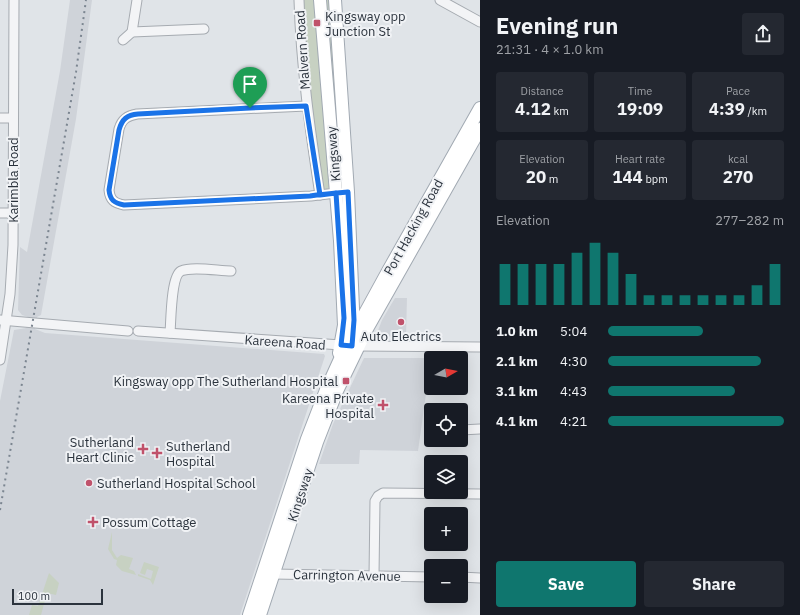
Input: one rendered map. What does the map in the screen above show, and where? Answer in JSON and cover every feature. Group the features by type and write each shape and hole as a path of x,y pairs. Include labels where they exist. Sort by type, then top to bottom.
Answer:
{"main road":[{"name":"Kingsway","path":"249,615 268,574 317,442 344,376 350,343 352,278 320,0"},
{"name":"Kingsway","path":"260,615 268,574 317,412 331,379 350,343 344,318 342,193 335,0"},
{"name":"Port Hacking Road","path":"350,343 480,108"},
{"name":"Port Hacking Road","path":"350,343 480,129"},
{"path":"352,278 355,290 361,296 370,298 376,294"}],"street":[{"name":"Karimbla Road","path":"0,360 3,321 10,294 13,214 14,0"},
{"path":"132,32 137,0"},
{"name":"Malvern Road","path":"298,0 300,48 306,106 320,195"},
{"path":"440,0 480,22"},
{"path":"123,40 132,32 204,29"},
{"path":"306,106 138,114 125,117 121,122 119,130 109,190 110,197 115,203 124,205 342,193"},
{"path":"0,118 13,118"},
{"path":"0,213 13,214"},
{"path":"170,333 174,285 178,274 186,270 231,271"},
{"name":"Kareena Road","path":"3,321 128,331 130,335 133,336 138,331 350,343 480,347"},
{"path":"468,430 480,429"},
{"path":"374,576 375,500 378,496 383,493 480,494"},
{"name":"Carrington Avenue","path":"268,574 424,577"},
{"path":"468,577 480,578"}],"shaded area":[{"name":"Sutherland Hospital","path":"70,0 92,0 76,119 41,315 37,317 35,329 45,333 324,354 325,356 240,615 0,615 0,401 14,330 26,328 28,317 22,315 18,310 20,247 27,252 60,71"},
{"path":"395,298 407,298 406,337 376,336 382,320"},
{"name":"Kareena Private Hospital","path":"364,358 424,358 424,395 426,395 418,451 360,450 359,464 319,464 333,424"}],"green space":[{"path":"299,0 335,0 342,143 332,144 331,186 326,190 318,183"},
{"path":"112,532 112,550 117,558 121,555 133,558 129,569 134,571 136,575 122,571 116,565 117,560 114,559 108,549"},
{"path":"144,562 159,567 153,585 150,580 138,576 138,574 151,579 153,571 147,569 145,575 140,573"},
{"path":"49,573 59,583 56,595 47,593 41,615 29,615 32,605 38,606"}],"railway":[{"path":"0,510 76,72 86,0"}],"place":[{"name":"Kingsway opp Junction St","path":"317,23"},
{"name":"Auto Electrics","path":"401,322"},
{"name":"Kingsway opp The Sutherland Hospital","path":"346,381"},
{"name":"Kareena Private Hospital","path":"383,405"},
{"name":"Sutherland Heart Clinic","path":"143,449"},
{"name":"Sutherland Hospital","path":"157,453"},
{"name":"Sutherland Hospital School","path":"89,483"},
{"name":"Possum Cottage","path":"93,522"}],"route":[{"path":"250,108 138,114 125,117 121,122 119,130 109,190 110,197 115,203 124,205 310,196 326,194 348,192 354,320 352,346 341,345 344,318 340,242 336,193 326,194 320,195 306,106 250,108"}]}
